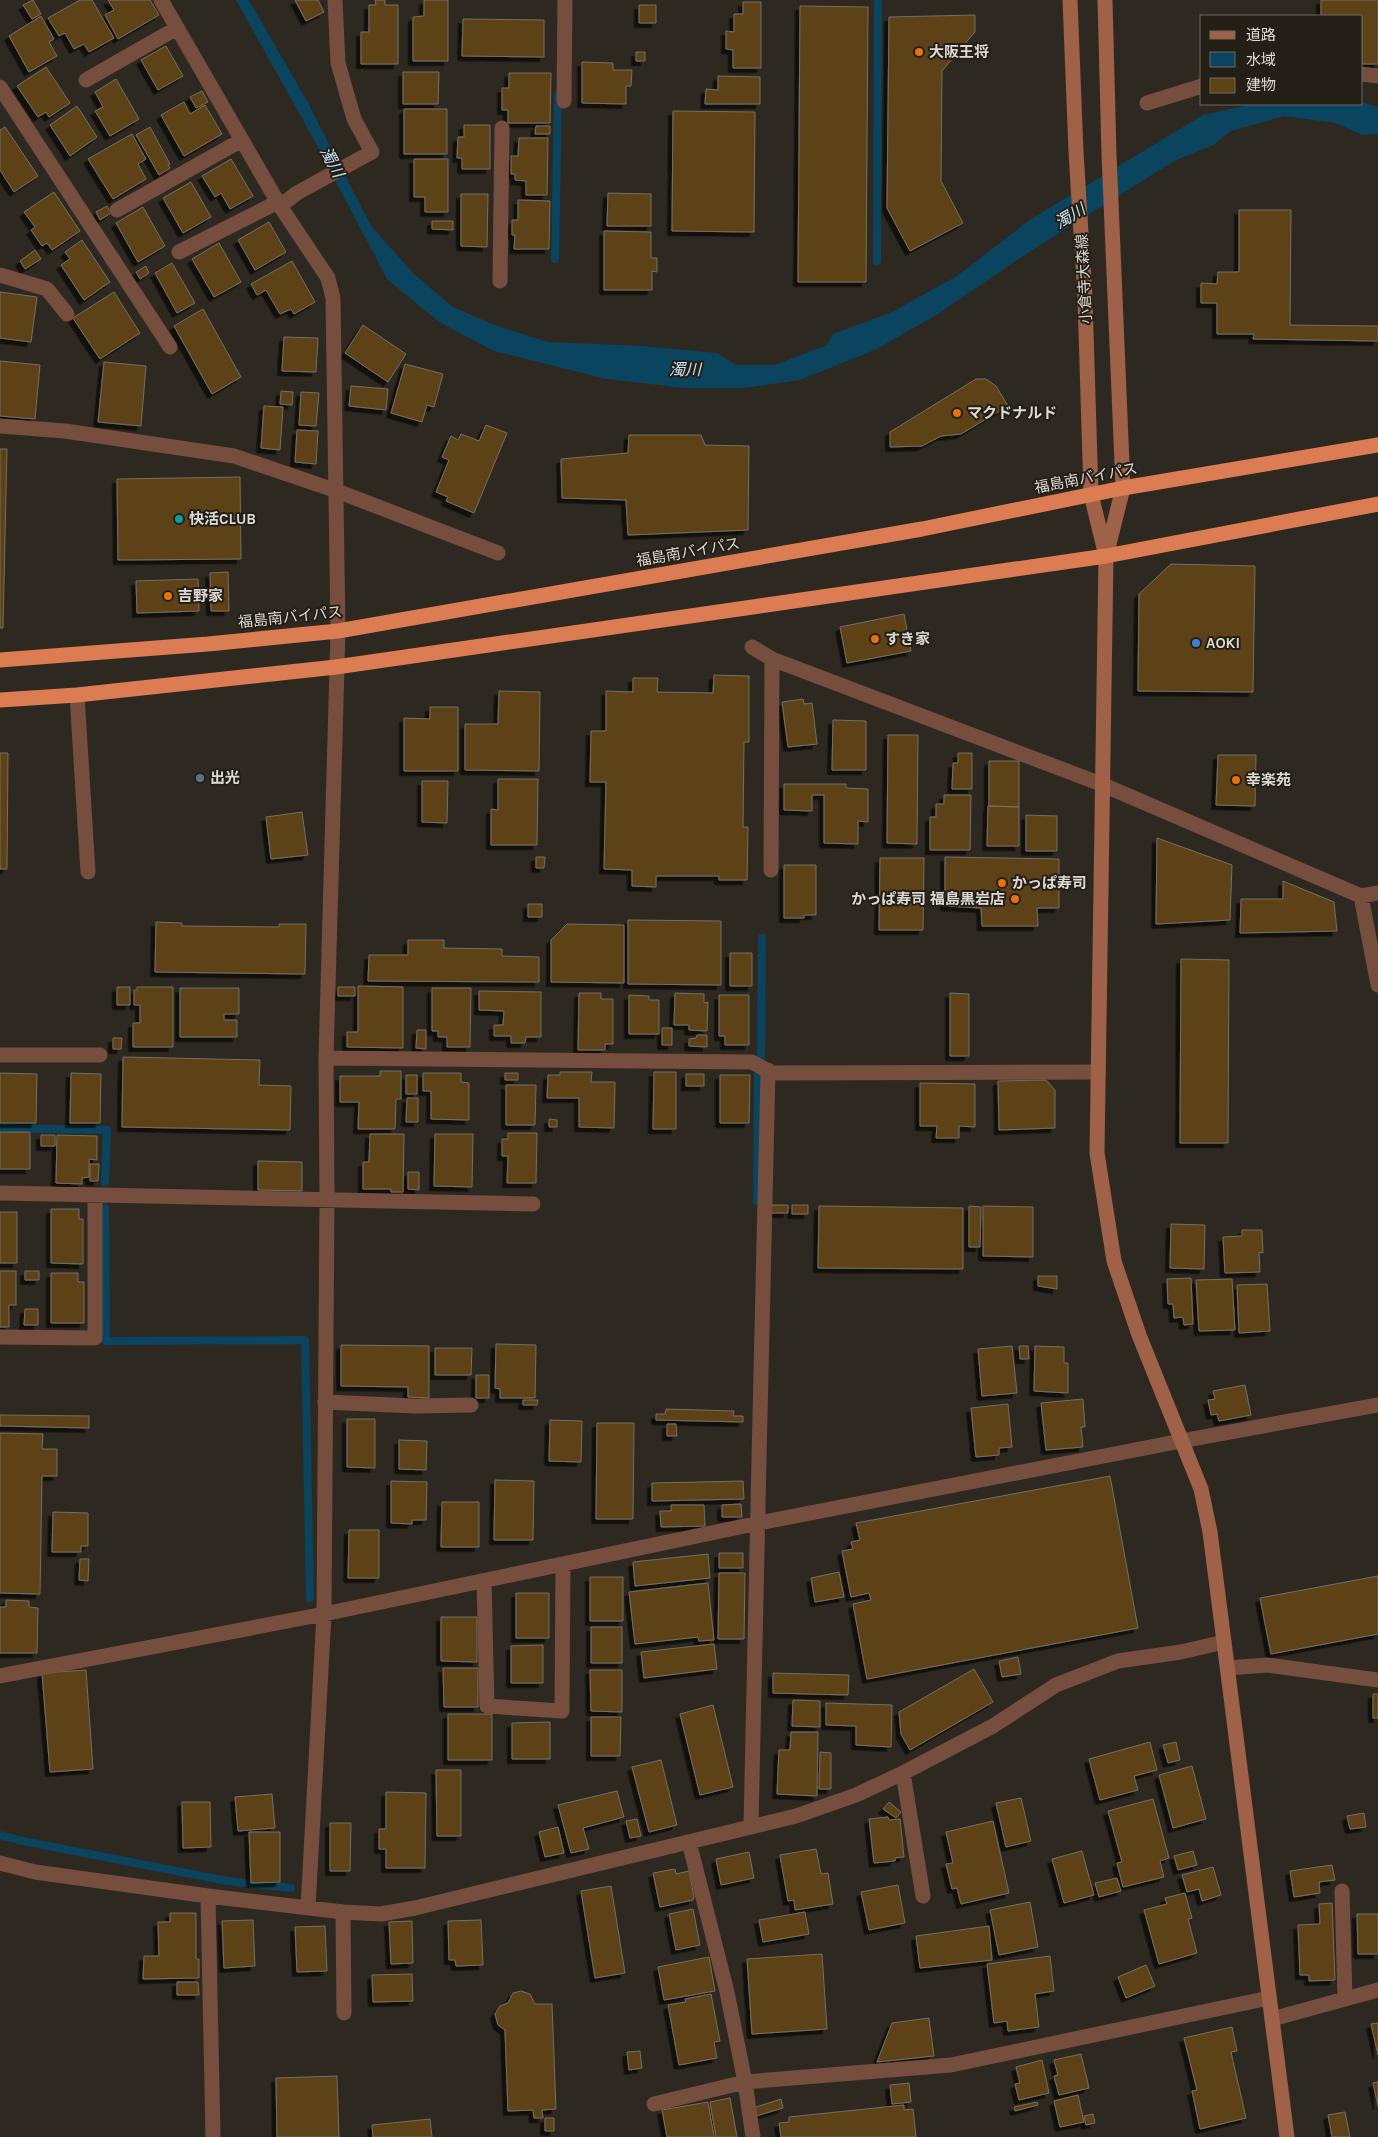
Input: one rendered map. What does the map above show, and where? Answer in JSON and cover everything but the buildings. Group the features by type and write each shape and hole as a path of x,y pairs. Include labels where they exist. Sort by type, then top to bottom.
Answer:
{"highway":[{"name":"福島南バイパス","path":"0,660 338,631 922,530 1123,488 1378,445"},
{"path":"0,700 76,695 336,667 1106,556 1378,504"}],"street":[{"path":"161,0 279,204 328,278 333,298 338,631 326,1058 328,1198 324,1614 308,1908"},
{"path":"179,252 279,204 372,152 354,119 338,63 335,0"},
{"path":"564,0 564,101"},
{"name":"小倉寺大森線","path":"1070,0 1085,298 1092,494 1106,556"},
{"path":"1105,0 1109,154 1123,488 1106,556 1101,784 1097,1154 1114,1261 1139,1335 1201,1489 1210,1532 1287,2137"},
{"path":"86,80 177,28"},
{"path":"1363,74 1378,76"},
{"path":"0,87 170,347"},
{"path":"1147,103 1200,87"},
{"path":"500,281 502,128"},
{"path":"117,210 242,140"},
{"path":"0,276 48,290 67,314"},
{"path":"0,426 65,431 234,456 337,491 498,553"},
{"path":"752,647 772,659 1101,784 1361,896 1378,893"},
{"path":"772,659 772,870"},
{"path":"76,695 88,872"},
{"path":"1361,896 1378,985"},
{"path":"0,1055 100,1055"},
{"path":"326,1058 752,1062 772,1073 1098,1072"},
{"path":"751,1826 759,1523 760,1306 768,1070"},
{"path":"0,1193 328,1198 533,1204"},
{"path":"0,1337 95,1338 95,1194"},
{"path":"325,1402 415,1406 471,1405"},
{"path":"0,1676 324,1614 759,1523 1181,1441 1378,1405"},
{"path":"484,1580 487,1706 562,1711 563,1564"},
{"path":"0,1863 35,1872 208,1896 343,1912 381,1914 415,1908 796,1816 856,1795 903,1773 993,1726 1056,1685 1118,1661 1181,1652 1224,1642"},
{"path":"1228,1668 1267,1665 1378,1680"},
{"path":"903,1773 923,1896"},
{"path":"689,1842 727,1992 745,2082 753,2137"},
{"path":"1342,1891 1345,1999"},
{"path":"208,1896 213,2137"},
{"path":"343,1912 344,2013"},
{"path":"1272,2019 1378,1990"},
{"path":"654,2104 745,2082 950,2065 1269,1998"}],"water":[{"name":"濁川","path":"236,0 249,0 307,101 371,226 415,275 453,307 492,324 548,342 643,346 717,353 736,365 775,365 827,345 833,334 892,312 957,276 1031,219 1203,115 1248,105 1363,105 1364,103 1378,107 1378,134 1362,135 1336,123 1284,116 1231,131 1213,145 1174,161 1029,252 938,314 877,349 800,380 744,388 685,388 606,379 494,351 439,322 387,279 314,140"}],"waterway":[{"path":"877,261 878,0"},
{"path":"555,259 558,95"},
{"path":"761,1058 762,938"},
{"path":"757,1201 758,1071"},
{"path":"0,1128 107,1130 105,1182"},
{"path":"105,1208 106,1341 305,1340 310,1598"},
{"path":"0,1835 227,1881 291,1888"}],"place":[{"name":"大阪王将","path":"919,52"},
{"name":"マクドナルド","path":"957,413"},
{"name":"快活CLUB","path":"179,519"},
{"name":"吉野家","path":"168,596"},
{"name":"すき家","path":"875,639"},
{"name":"AOKI","path":"1196,643"},
{"name":"出光","path":"200,778"},
{"name":"幸楽苑","path":"1236,780"},
{"name":"かっぱ寿司","path":"1002,883"},
{"name":"かっぱ寿司 福島黒岩店","path":"1015,899"}]}
